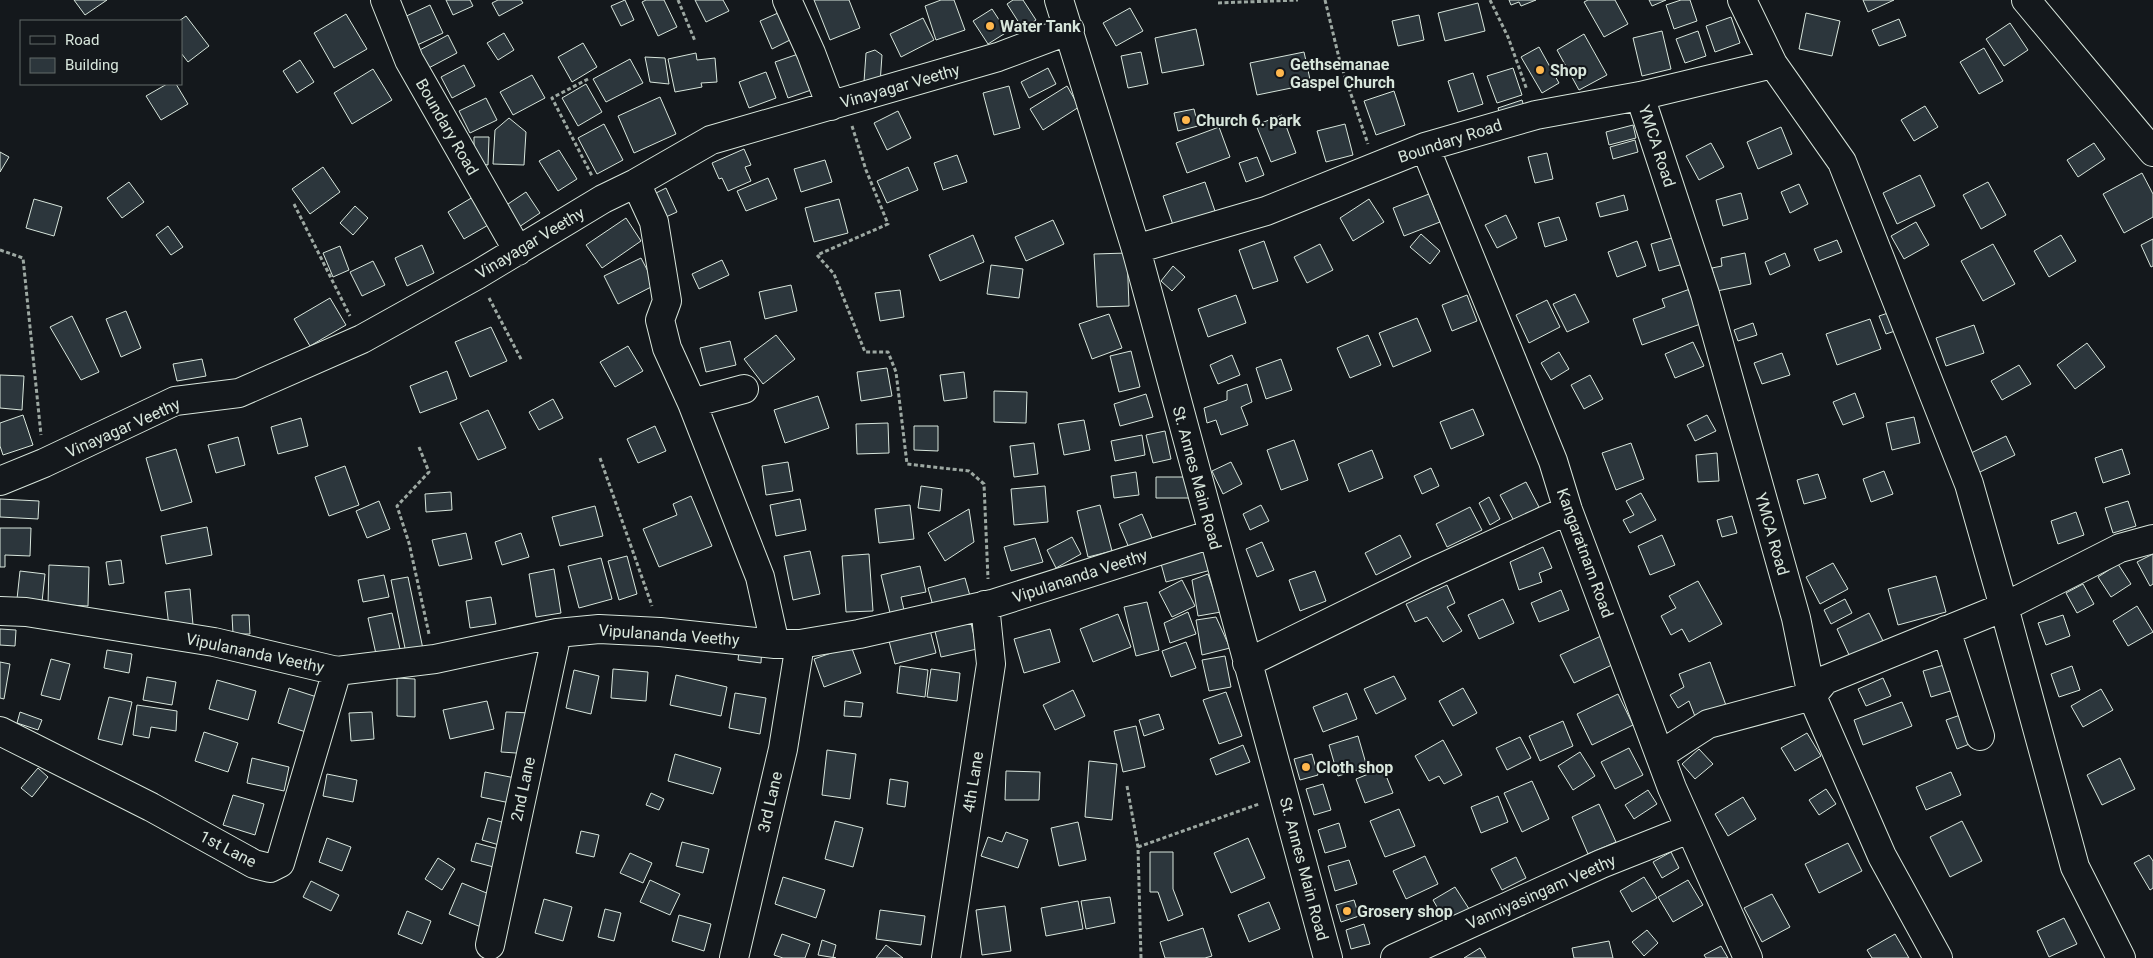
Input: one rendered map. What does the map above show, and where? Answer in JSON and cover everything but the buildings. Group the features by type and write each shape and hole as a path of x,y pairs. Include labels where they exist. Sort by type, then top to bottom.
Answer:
{"street":[{"name":"Boundary Road","path":"385,0 409,60 518,251"},
{"path":"788,0 838,104"},
{"name":"St. Annes Main Road","path":"1059,0 1070,30 1136,249 1328,958"},
{"path":"1742,0 1773,64 1842,162 1969,484 2075,868 2121,958"},
{"path":"2026,0 2153,152"},
{"name":"Vinayagar Veethy","path":"0,481 44,464 175,401 239,393 362,339 477,276 603,199 636,183 711,140 998,57 1070,30"},
{"name":"Boundary Road","path":"1136,249 1266,211 1424,147 1536,115 1640,96 1773,64"},
{"name":"YMCA Road","path":"1640,96 1706,294 1796,618 1812,696 1882,856 1938,958"},
{"name":"Kangaratnam Road","path":"1424,147 1553,460 1568,510 1689,829 1748,958"},
{"path":"636,183 654,222 667,301 660,320 666,348 692,402 788,644"},
{"path":"692,402 744,389"},
{"path":"1247,664 1428,574 1568,510"},
{"name":"Vipulananda Veethy","path":"0,611 26,612 214,642 337,671 435,659 557,633 599,629 660,632 788,644 859,634 989,605 1212,534"},
{"path":"1660,755 1708,724 1812,696 1826,680 2004,607 2120,548 2153,539"},
{"name":"4th Lane","path":"946,958 991,664 989,605"},
{"path":"1946,630 1980,736"},
{"name":"2nd Lane","path":"490,945 557,633"},
{"name":"3rd Lane","path":"734,958 783,749 788,644"},
{"name":"1st Lane","path":"0,731 151,807 254,864 270,868 280,863 337,671"},
{"name":"Vanniyasingam Veethy","path":"1395,958 1601,864 1689,829"}],"path":[{"path":"678,0 696,41"},
{"path":"1218,3 1298,0"},
{"path":"1325,0 1340,62 1376,166"},
{"path":"1490,0 1508,38 1536,115"},
{"path":"588,79 552,98 603,199"},
{"path":"838,104 888,224 817,255 834,274 865,352 888,352 896,372 907,464 969,471 984,484 989,605"},
{"path":"294,204 362,339"},
{"path":"0,250 23,258 44,464"},
{"path":"477,276 522,361"},
{"path":"419,447 429,472 397,506 408,543 435,659"},
{"path":"600,458 660,632"},
{"path":"1128,786 1138,847 1141,958"},
{"path":"1138,847 1284,796"}],"place":[{"name":"Water Tank","path":"990,26"},
{"name":"Shop","path":"1540,70"},
{"name":"Gethsemanae Gaspel Church","path":"1280,73"},
{"name":"Church 6. park","path":"1186,120"},
{"name":"Cloth shop","path":"1306,767"},
{"name":"Grosery shop","path":"1347,911"}]}
